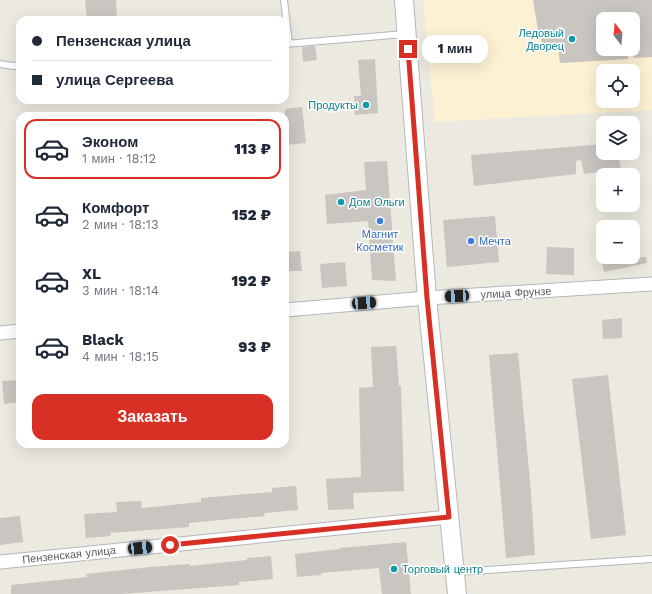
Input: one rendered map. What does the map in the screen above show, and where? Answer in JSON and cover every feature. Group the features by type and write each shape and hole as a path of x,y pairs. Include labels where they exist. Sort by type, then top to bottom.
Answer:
{"main road":[{"path":"404,0 427,298 456,594"}],"street":[{"name":"улица Фрунзе","path":"289,310 427,298 652,284"},
{"path":"0,333 16,331"},
{"name":"Пензенская улица","path":"0,562 449,517"}],"lane":[{"path":"284,0 285,16"},
{"path":"289,44 407,34"},
{"path":"0,64 16,66"},
{"path":"455,572 652,559"}],"shaded area":[{"path":"423,0 652,0 652,110 435,122"}],"building":[{"path":"85,0 116,0 117,16 87,16"},
{"name":"Ледовый Дворец","path":"533,0 652,0 652,57 633,58 633,56 640,56 640,12 596,12 596,56 628,56 628,59 560,63 558,48 544,49 538,30"},
{"path":"315,46 317,60 303,62 302,47"},
{"path":"375,59 378,113 355,115 354,96 361,96 358,60"},
{"path":"302,107 306,143 289,145 289,112 285,112 285,109"},
{"path":"596,145 596,160 619,160 621,168 596,168 596,172 584,174 581,160 576,161 576,174 474,186 471,155"},
{"name":"Магнит Косметик","path":"387,161 396,281 372,280 368,221 327,224 325,195 366,190 364,162"},
{"name":"Мечта","path":"495,216 499,262 447,267 443,220"},
{"path":"547,247 574,248 574,275 546,274"},
{"path":"300,251 302,271 289,271 289,252"},
{"path":"640,257 646,257 647,263 604,272 602,264 640,264"},
{"path":"345,262 347,286 322,288 320,264"},
{"path":"622,318 622,338 603,339 602,320"},
{"path":"396,346 399,386 401,386 404,491 353,493 354,509 328,510 326,479 361,477 359,388 373,387 371,347"},
{"path":"518,353 531,492 535,555 506,558 489,355"},
{"path":"608,375 626,535 591,539 572,379"},
{"path":"16,380 16,402 4,404 2,381"},
{"path":"296,486 298,510 264,513 265,516 189,523 189,527 110,533 111,536 86,538 84,514 117,512 116,502 141,501 142,508 201,502 201,498 272,492 272,488"},
{"path":"20,516 23,542 0,545 0,518"},
{"path":"406,542 411,594 382,594 379,568 321,573 322,575 297,577 295,554"},
{"path":"271,556 273,579 239,582 239,585 122,594 11,594 11,585 87,577 86,574 190,564 190,566"}],"place":[{"name":"Ледовый Дворец","path":"572,39"},
{"name":"Продукты","path":"366,105"},
{"name":"Дом Ольги","path":"341,202"},
{"name":"Магнит Косметик","path":"380,221"},
{"name":"Мечта","path":"471,241"},
{"name":"Торговый центр","path":"394,569"}],"route":[{"path":"170,545 449,517 427,298 408,49"}]}
